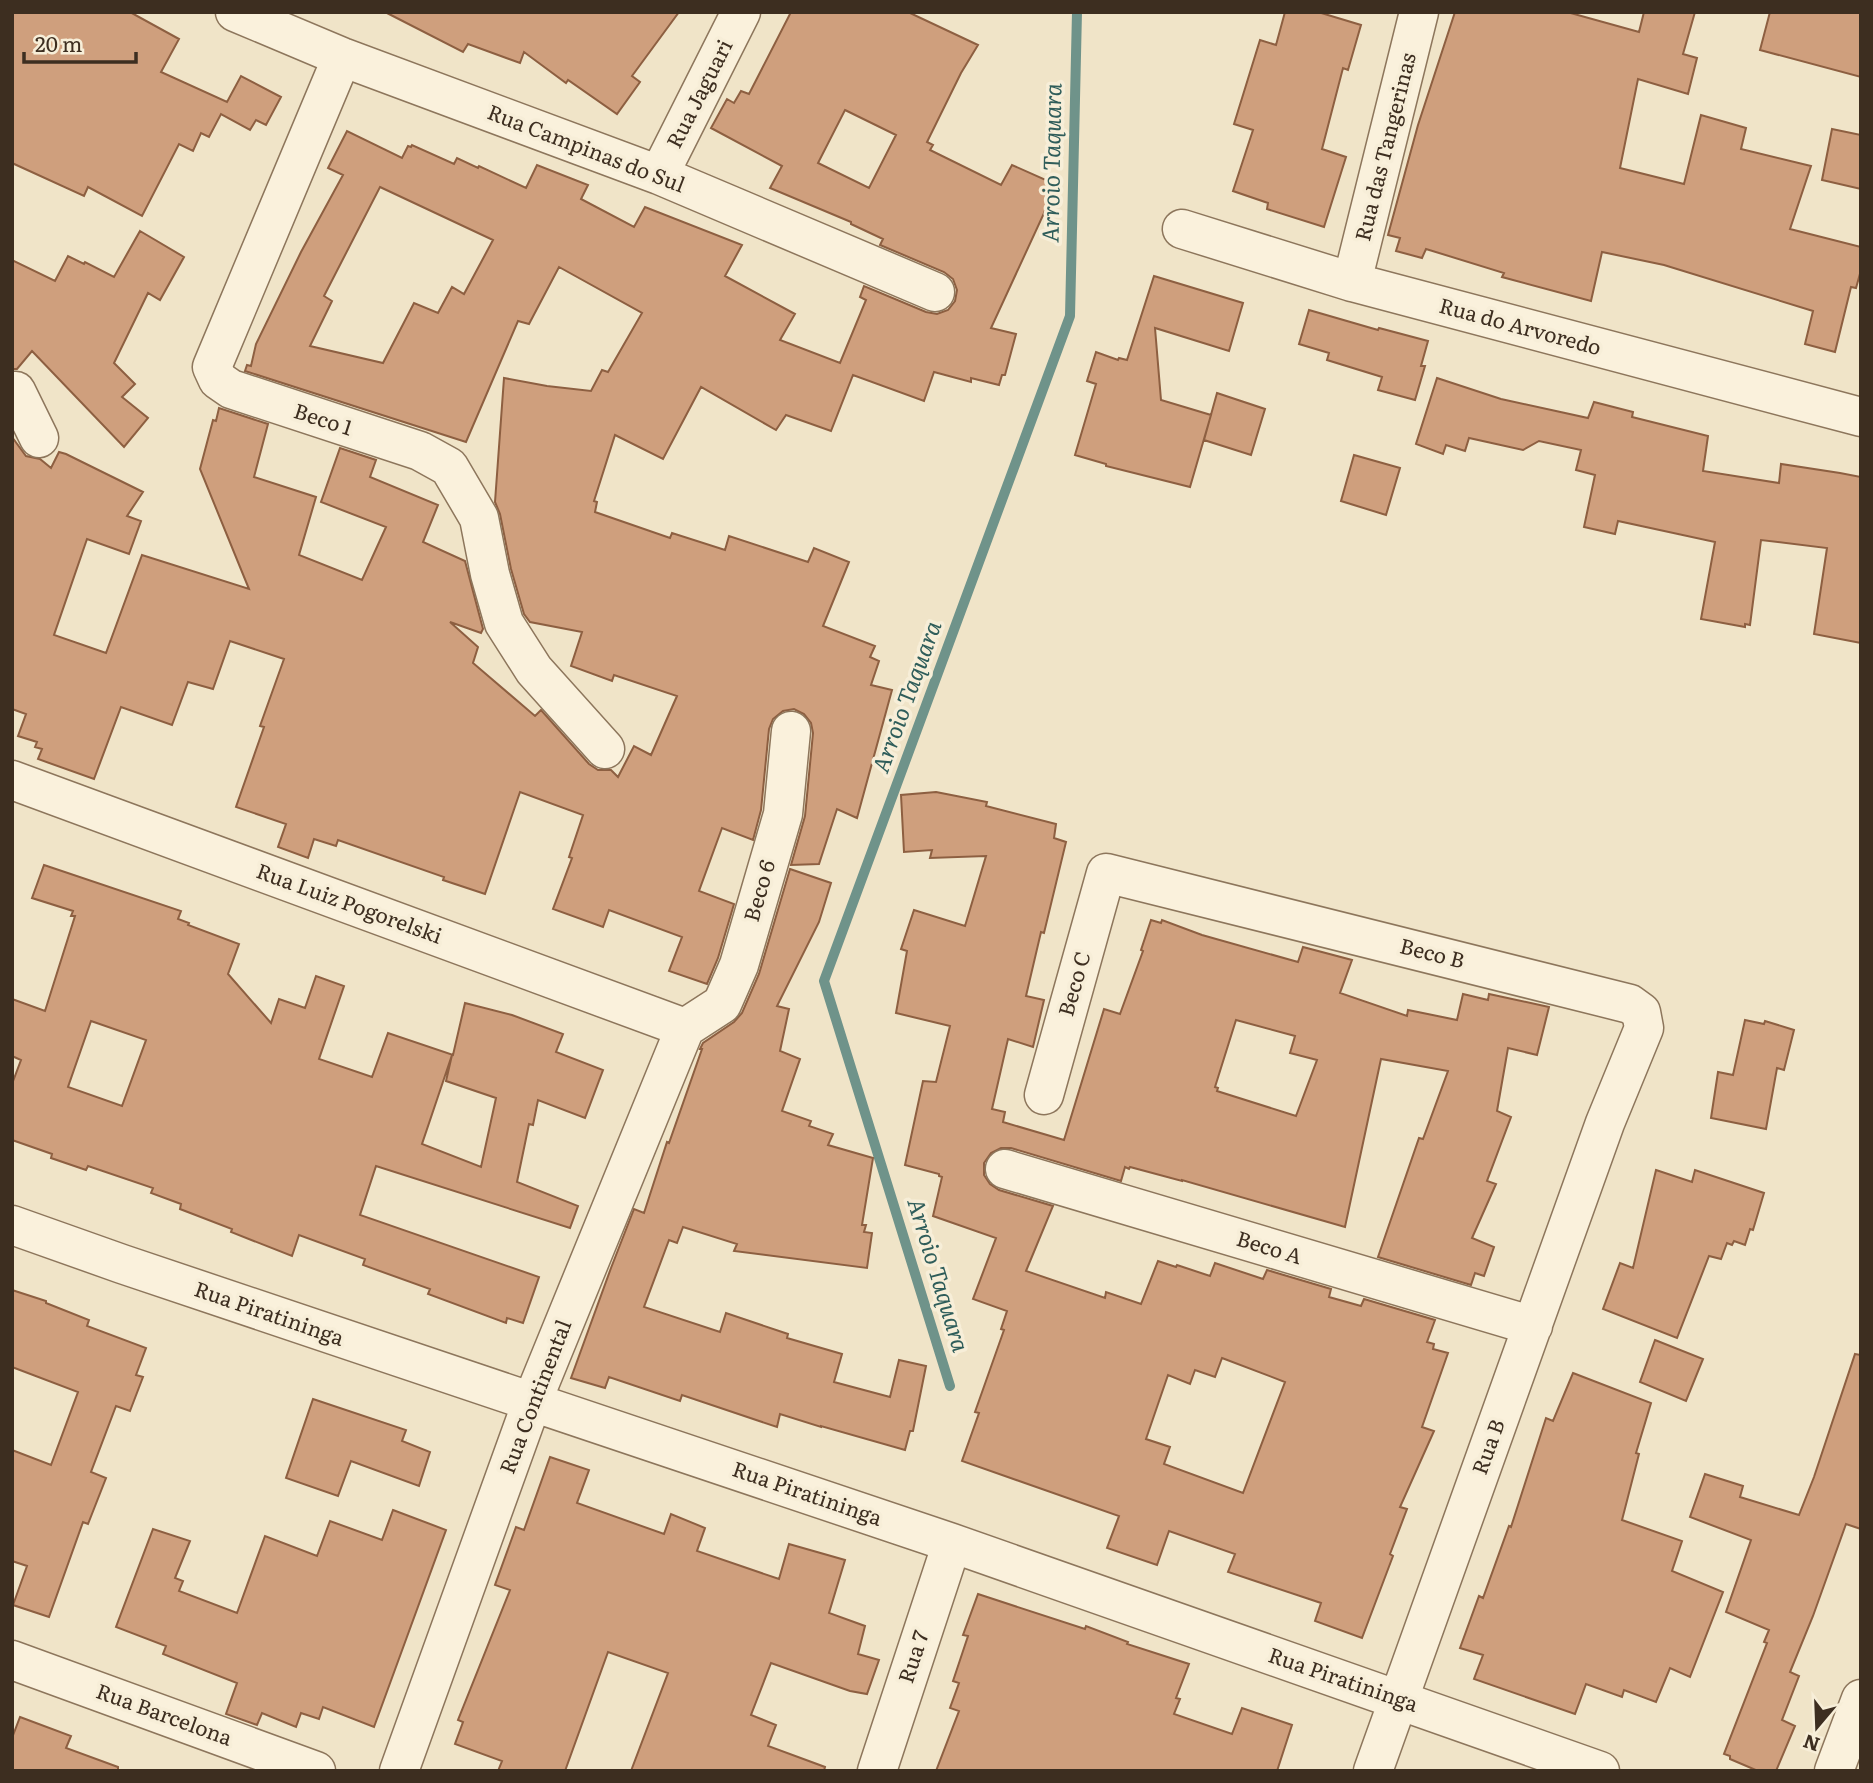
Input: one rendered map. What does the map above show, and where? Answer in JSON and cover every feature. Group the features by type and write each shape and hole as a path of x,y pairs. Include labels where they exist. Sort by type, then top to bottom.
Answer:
{"street":[{"name":"Rua Campinas do Sul","path":"235,12 342,57 659,175 935,292"},
{"name":"Rua Jaguari","path":"659,175 741,12"},
{"name":"Rua das Tangerinas","path":"1352,282 1419,12"},
{"name":"Beco 1","path":"342,57 212,367 218,380 231,389 421,451 449,467 479,518 503,623 534,670 605,749"},
{"name":"Rua do Arvoredo","path":"1182,229 1352,282 1861,417"},
{"path":"12,391 16,391 39,438"},
{"name":"Beco 6","path":"685,1028 722,1004 739,965 783,814 791,731"},
{"name":"Rua Luiz Pogorelski","path":"12,780 685,1028"},
{"name":"Beco C","path":"1044,1095 1106,873"},
{"name":"Beco B","path":"1106,873 1630,1004 1641,1012 1644,1028 1605,1123"},
{"name":"Rua Continental","path":"399,1771 532,1402 685,1028"},
{"name":"Rua B","path":"1373,1771 1605,1123"},
{"name":"Beco A","path":"1005,1169 1533,1326"},
{"name":"Rua Piratininga","path":"12,1224 135,1269 952,1543 1600,1771"},
{"name":"Rua 7","path":"877,1771 952,1543"},
{"name":"Rua Barcelona","path":"12,1660 316,1771"},
{"path":"1834,1771 1861,1699"}],"building":[{"path":"12,12 130,12 179,39 161,72 227,102 241,76 281,97 266,125 256,120 250,130 221,114 209,137 201,133 193,151 179,144 142,216 88,187 84,196 12,163"},
{"path":"385,12 679,12 632,76 640,82 617,114 568,80 566,83 524,52 520,63 468,44 463,52"},
{"path":"791,12 908,12 978,45 927,142 933,145 930,150 1001,185 1012,165 1057,185 991,328 1016,334 1005,375 1002,375 999,385 971,378 971,382 934,372 924,401 853,375 831,431 786,415 776,430 701,387 663,459 615,435 594,501 597,502 595,512 670,538 672,533 725,550 729,536 808,562 814,548 849,562 823,626 875,646 870,657 879,661 871,685 892,690 857,818 837,809 819,864 791,865 805,816 813,733 811,723 804,714 794,709 783,711 773,719 769,729 761,810 753,840 722,828 699,891 734,904 718,958 707,984 669,971 682,937 609,910 603,927 553,909 572,858 569,857 583,815 520,792 485,894 338,840 336,846 314,839 308,858 278,847 286,824 236,807 264,727 260,726 284,659 230,641 213,689 188,682 172,725 121,707 94,779 38,759 42,749 35,747 37,742 18,736 26,714 12,709 12,437 26,456 40,459 51,468 59,452 143,492 127,516 141,521 129,554 87,539 54,635 106,653 142,555 249,589 200,469 213,420 216,421 219,408 268,424 254,477 316,497 299,555 362,580 386,527 321,502 340,448 376,460 370,477 438,505 423,542 465,561 483,629 481,633 450,622 478,647 473,663 535,716 541,710 589,764 598,770 611,770 618,777 634,746 651,755 677,696 614,675 612,681 571,666 582,632 530,622 524,614 495,502 504,378 591,391 602,370 608,372 642,313 559,267 529,324 518,321 466,442 245,371 247,365 251,366 256,344 301,252 343,175 328,168 347,131 402,158 408,146 412,145 454,164 457,158 478,168 479,166 526,188 537,165 588,185 581,199 634,227 645,207 742,245 725,276 795,314 780,340 840,363 866,300 860,297 864,286 926,312 937,314 948,310 955,301 957,290 953,279 944,272 880,245 883,239 851,222 770,188 782,166 711,128 727,99 734,103 741,91 749,94","holes":["845,110 896,135 869,188 818,163","380,187 493,240 464,294 452,287 438,313 414,303 383,363 310,346 332,301 324,296"]},
{"path":"1285,12 1318,12 1361,25 1348,70 1343,68 1322,149 1346,157 1324,227 1267,209 1268,203 1233,191 1253,130 1234,124 1260,40 1276,45"},
{"path":"1455,12 1567,12 1639,32 1644,12 1695,12 1683,54 1697,58 1688,94 1638,79 1620,168 1684,184 1701,115 1746,128 1741,149 1811,166 1790,229 1861,247 1861,270 1856,288 1851,287 1835,352 1805,344 1813,311 1664,265 1602,252 1591,301 1502,277 1504,273 1426,249 1422,258 1396,251 1400,238 1388,235 1418,125"},
{"path":"1770,12 1861,12 1861,77 1760,50"},
{"path":"1832,129 1861,135 1861,189 1822,180"},
{"path":"140,231 184,257 160,300 148,293 114,363 135,384 122,397 148,418 124,447 32,351 17,369 12,369 12,260 55,281 68,256 114,277"},
{"path":"1154,276 1243,303 1229,351 1155,328 1161,400 1211,415 1190,487 1106,466 1075,455 1096,384 1087,381 1096,352 1118,360 1127,360"},
{"path":"1309,310 1428,341 1421,366 1425,366 1415,400 1378,390 1382,377 1327,360 1329,353 1299,344"},
{"path":"1437,378 1501,399 1588,418 1594,402 1633,412 1632,417 1708,436 1703,471 1779,483 1781,464 1861,477 1861,643 1814,634 1827,548 1761,540 1750,625 1745,624 1745,627 1701,619 1715,542 1618,521 1615,534 1584,527 1595,475 1576,470 1581,450 1539,441 1523,450 1469,438 1465,451 1446,445 1443,454 1416,444"},
{"path":"1217,393 1265,409 1251,455 1204,440"},
{"path":"1354,455 1400,468 1386,515 1341,501"},
{"path":"936,792 987,802 986,806 1056,824 1054,838 1066,842 1026,996 1044,1000 1033,1047 1008,1039 992,1109 1005,1112 1003,1122 1064,1140 1104,1009 1120,1014 1143,951 1141,950 1151,920 1161,923 1162,920 1202,935 1298,962 1303,947 1352,960 1340,993 1407,1016 1408,1010 1457,1020 1463,994 1488,1000 1489,994 1549,1007 1537,1055 1508,1048 1497,1111 1511,1117 1487,1181 1496,1184 1472,1238 1494,1247 1484,1276 1475,1273 1471,1285 1378,1257 1419,1138 1423,1139 1448,1071 1381,1059 1345,1227 1130,1167 1125,1167 1121,1181 1011,1148 1001,1148 991,1153 984,1163 984,1175 990,1184 999,1190 1053,1206 1026,1271 1105,1298 1106,1292 1141,1304 1158,1261 1210,1276 1215,1263 1263,1279 1267,1270 1331,1289 1329,1297 1361,1306 1364,1299 1435,1320 1427,1342 1434,1344 1433,1349 1448,1353 1422,1427 1434,1431 1400,1507 1407,1509 1390,1554 1393,1556 1362,1638 1315,1621 1321,1603 1228,1572 1235,1554 1169,1531 1157,1565 1107,1548 1119,1516 962,1461 979,1413 975,1412 1004,1330 1001,1329 1007,1311 973,1299 996,1238 933,1216 942,1177 905,1165 923,1081 936,1082 950,1026 896,1013 907,951 901,949 914,910 965,926 986,856 930,858 932,850 904,852 901,795","holes":["1236,1020 1295,1036 1290,1053 1317,1060 1296,1116 1217,1091 1218,1088 1215,1087","1222,1358 1285,1382 1243,1493 1164,1464 1170,1447 1146,1439 1168,1375 1190,1384 1195,1370 1215,1377"]},
{"path":"44,865 181,911 178,919 189,923 188,925 239,944 228,974 271,1023 279,999 305,1008 316,976 344,986 319,1059 372,1077 388,1033 453,1055 465,1003 512,1015 563,1034 556,1052 603,1070 585,1118 538,1100 533,1125 529,1124 517,1182 578,1206 570,1228 376,1166 360,1215 539,1277 523,1323 507,1318 506,1323 428,1294 430,1289 363,1265 365,1259 299,1235 292,1256 180,1209 181,1204 151,1193 153,1188 88,1166 86,1170 12,1140 12,1084 21,1060 12,1056 12,999 45,1011 75,916 71,916 73,911 32,898","holes":["91,1021 146,1040 122,1106 68,1087","452,1055 446,1081 496,1098 481,1167 422,1144"]},
{"path":"790,869 831,883 819,922 777,1006 789,1009 780,1051 800,1059 782,1111 811,1121 809,1126 833,1134 828,1145 873,1158 862,1225 866,1225 864,1232 872,1233 867,1268 734,1251 737,1244 683,1227 677,1243 669,1240 644,1307 720,1332 726,1313 788,1334 787,1338 842,1354 834,1382 890,1397 899,1360 926,1366 913,1431 910,1431 905,1450 780,1414 777,1427 682,1395 680,1401 609,1377 605,1388 571,1378 634,1209 644,1213 700,1049 703,1043 734,1022 742,1013 759,974"},
{"path":"1745,1020 1764,1024 1765,1021 1794,1030 1784,1070 1777,1068 1766,1129 1711,1118 1718,1072 1733,1075"},
{"path":"1656,1170 1692,1182 1695,1170 1764,1193 1753,1230 1750,1229 1745,1245 1734,1241 1732,1245 1727,1243 1721,1259 1709,1256 1677,1338 1603,1309 1620,1263 1633,1268"},
{"path":"12,1290 46,1301 89,1320 87,1326 146,1348 136,1375 143,1377 130,1411 116,1406 91,1472 106,1478 88,1524 83,1522 49,1617 13,1605 27,1566 12,1561 12,1450 51,1465 78,1392 12,1367"},
{"path":"1655,1340 1703,1359 1686,1401 1640,1382"},
{"path":"1855,1354 1861,1355 1861,1529 1846,1524 1790,1672 1799,1676 1782,1720 1795,1726 1776,1771 1758,1771 1724,1754 1767,1643 1764,1642 1769,1630 1726,1612 1751,1540 1690,1517 1705,1474 1743,1486 1740,1497 1799,1515"},
{"path":"1573,1373 1651,1403 1636,1453 1639,1454 1622,1520 1682,1541 1672,1571 1723,1592 1690,1677 1670,1668 1656,1702 1624,1690 1622,1697 1586,1684 1575,1714 1474,1679 1483,1655 1460,1648 1479,1596 1483,1598 1509,1526 1511,1527 1546,1418 1553,1421"},
{"path":"313,1399 406,1430 402,1441 430,1452 419,1486 351,1461 338,1496 286,1478"},
{"path":"550,1457 589,1470 577,1503 664,1534 671,1514 705,1528 697,1551 779,1579 789,1544 845,1560 829,1613 865,1626 858,1654 879,1660 867,1694 850,1691 771,1663 751,1715 776,1725 768,1746 825,1767 824,1771 631,1771 668,1673 608,1652 565,1771 498,1771 502,1761 455,1744 463,1722 458,1720 510,1590 495,1585 516,1527 524,1530"},
{"path":"393,1510 446,1530 374,1727 323,1707 319,1719 301,1713 296,1727 262,1713 257,1725 226,1714 237,1683 163,1654 166,1646 116,1627 153,1529 190,1541 175,1578 183,1581 179,1591 237,1613 265,1536 317,1556 330,1521 382,1540"},
{"path":"978,1594 1085,1629 1086,1626 1128,1642 1127,1644 1189,1664 1176,1698 1180,1699 1174,1714 1232,1734 1242,1708 1292,1725 1277,1771 936,1771 959,1711 950,1708 959,1683 953,1681 968,1636 963,1635"},
{"path":"20,1717 71,1736 66,1748 118,1767 118,1771 12,1771 12,1738"}],"waterway":[{"name":"Arroio Taquara","path":"950,1386 824,981 1070,316 1077,12"}]}
